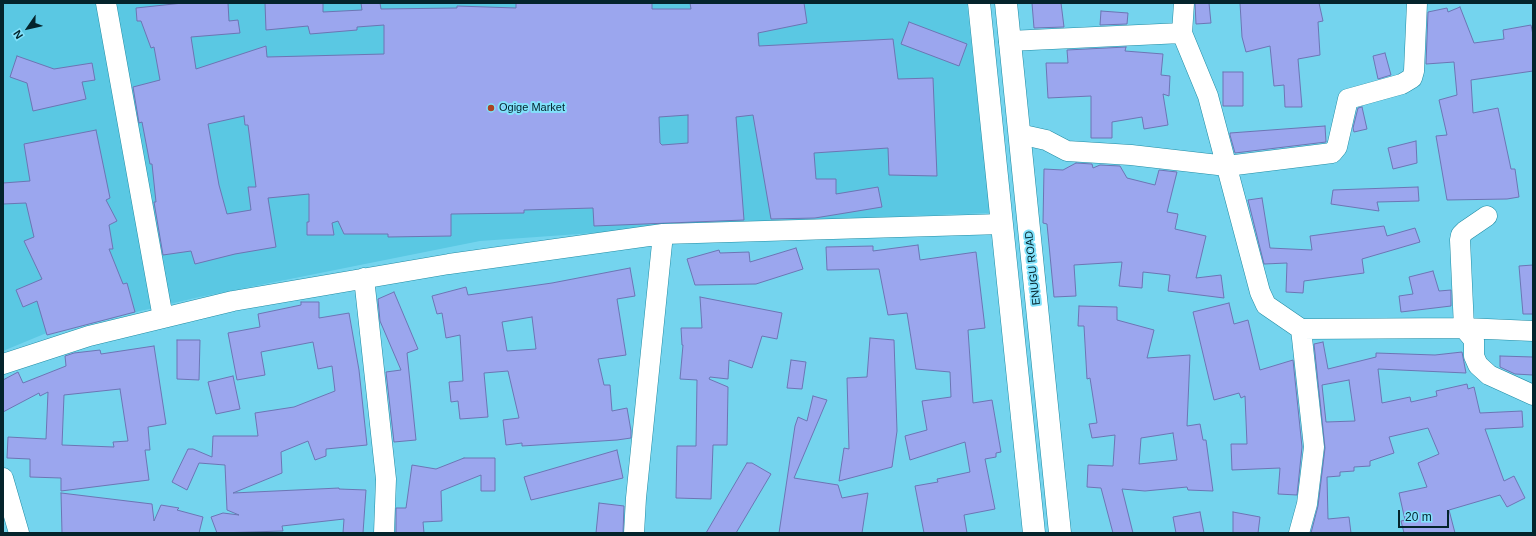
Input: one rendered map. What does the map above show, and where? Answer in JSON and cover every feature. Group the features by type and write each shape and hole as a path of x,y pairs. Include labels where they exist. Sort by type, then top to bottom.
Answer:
{"main road":[{"path":"979,3 1034,533"},
{"name":"ENUGU ROAD","path":"1006,3 1060,533"}],"street":[{"path":"106,3 163,318"},
{"path":"1184,3 1182,33 1208,96 1260,292 1266,305 1301,329 1464,328 1533,331"},
{"path":"1019,134 1046,140 1067,151 1131,155 1227,166 1332,153 1337,147 1348,99 1402,84 1412,78 1414,71 1417,3"},
{"path":"1010,41 1182,33"},
{"path":"1487,216 1465,231 1460,240 1464,328 1474,340 1474,356 1478,365 1489,375 1533,395"},
{"path":"3,364 89,336 233,301 364,278 663,234 1002,224"},
{"path":"634,533 636,498 663,234"},
{"path":"364,278 386,479 384,533"},
{"path":"1299,533 1307,504 1314,447 1301,329"},
{"path":"3,478 19,533"}],"shaded area":[{"name":"Ogige Market","path":"3,3 967,3 990,213 749,222 480,241 195,298 44,334 3,351"}],"building":[{"name":"Ogige Market","path":"183,3 228,3 229,21 238,20 240,33 191,37 196,69 266,46 267,57 384,54 384,25 357,27 357,30 310,34 308,26 266,30 265,3 323,3 323,12 362,10 361,3 380,3 381,9 457,8 457,6 516,8 516,3 652,3 652,9 691,9 690,3 804,3 807,23 758,33 759,46 893,39 898,79 933,78 937,176 889,175 888,148 814,153 816,179 836,179 836,194 878,187 882,207 815,218 771,219 753,115 736,117 744,220 594,226 593,208 524,210 524,213 451,214 451,236 388,237 388,234 344,234 338,221 332,223 334,235 307,235 307,222 309,222 309,194 268,198 276,247 235,254 195,264 191,251 163,255 154,202 156,202 152,164 150,164 142,122 139,123 133,87 160,80 154,47 151,48 141,21 137,21 136,8","holes":["688,115 688,143 662,145 660,143 659,117","244,116 245,125 248,125 256,187 248,187 251,210 227,214 219,185 208,124"]},
{"path":"1032,3 1061,3 1064,27 1034,28"},
{"path":"1195,3 1209,3 1211,23 1196,24"},
{"path":"1240,3 1319,3 1323,21 1318,22 1320,55 1298,59 1302,107 1285,107 1284,85 1274,86 1270,46 1246,52 1242,37"},
{"path":"1460,7 1474,43 1504,39 1503,30 1531,25 1533,35 1533,71 1471,80 1473,113 1498,108 1511,169 1515,169 1519,197 1507,199 1447,200 1436,136 1447,135 1439,100 1457,95 1454,62 1426,64 1428,12 1447,8 1448,12"},
{"path":"1101,11 1128,13 1127,24 1100,25"},
{"path":"909,22 967,44 959,66 901,44"},
{"path":"1126,47 1125,51 1163,54 1161,75 1170,76 1169,96 1163,94 1168,125 1144,129 1142,117 1112,122 1112,138 1091,138 1091,96 1048,98 1046,63 1068,63 1067,50"},
{"path":"1385,53 1391,75 1378,79 1373,56"},
{"path":"17,56 54,69 92,63 95,80 82,82 86,99 33,111 27,83 10,77"},
{"path":"1223,72 1243,72 1243,106 1223,106"},
{"path":"1362,107 1367,129 1354,132 1353,128 1358,108"},
{"path":"1325,126 1326,142 1235,153 1230,135 1230,133"},
{"path":"96,130 110,198 106,200 117,221 109,225 113,249 109,249 123,284 127,283 135,312 47,335 37,301 23,307 16,290 42,279 24,241 34,237 26,203 3,204 3,183 30,181 24,144"},
{"path":"1416,141 1417,163 1393,169 1388,148"},
{"path":"1076,163 1092,164 1093,168 1100,165 1120,166 1127,178 1155,185 1159,170 1177,172 1167,212 1178,214 1175,229 1206,236 1196,278 1221,275 1224,298 1168,291 1170,275 1143,272 1142,288 1119,286 1122,262 1074,265 1076,296 1054,297 1047,224 1043,223 1044,169 1063,170"},
{"path":"1418,187 1419,201 1377,202 1379,211 1331,204 1333,190"},
{"path":"1262,198 1270,248 1312,250 1310,236 1384,226 1387,236 1415,228 1420,242 1362,259 1364,273 1304,281 1303,293 1286,292 1287,263 1264,264 1248,200"},
{"path":"918,245 920,260 976,252 985,328 968,330 973,403 992,400 1001,452 996,453 996,457 985,459 995,509 964,515 967,533 924,533 915,486 938,482 937,479 970,472 965,442 910,460 905,436 927,430 922,401 951,397 950,372 916,369 907,313 888,315 879,269 827,270 826,247 873,246 873,251"},
{"path":"796,248 803,269 756,284 695,285 687,259 719,250 720,253 749,252 750,262"},
{"path":"1533,265 1533,314 1523,314 1519,266"},
{"path":"630,268 635,296 617,299 626,355 598,359 604,385 610,385 612,411 627,408 631,438 522,446 522,443 506,445 503,420 519,418 508,371 484,373 488,417 460,419 458,401 451,402 449,382 463,381 460,335 446,338 442,313 437,314 432,296 466,287 468,295 552,283","holes":["532,317 536,349 507,351 502,322"]},
{"path":"1433,271 1439,291 1451,290 1451,306 1401,312 1399,296 1413,294 1409,277"},
{"path":"394,292 418,349 407,353 416,440 394,442 386,372 401,370 380,321 378,299"},
{"path":"700,297 782,313 777,339 762,336 752,368 729,360 728,379 710,377 709,379 728,387 727,445 713,445 711,499 676,498 677,446 696,446 697,380 680,379 683,345 681,328 702,328"},
{"path":"301,302 319,302 319,318 349,313 359,370 367,445 326,449 326,456 315,460 308,441 281,452 282,473 233,493 339,488 366,490 363,533 343,533 344,519 282,526 283,531 217,533 211,517 223,513 239,515 227,510 225,465 199,463 187,490 172,482 188,449 193,449 212,457 213,436 258,436 255,413 294,407 335,391 332,366 318,369 313,342 261,352 265,375 237,380 228,333 260,327 258,314 301,305"},
{"path":"1229,303 1234,324 1248,320 1260,370 1293,360 1302,447 1297,495 1278,494 1280,468 1232,470 1231,444 1247,444 1245,396 1241,398 1239,393 1214,400 1193,312"},
{"path":"1079,306 1117,307 1117,320 1154,330 1147,358 1190,355 1187,426 1200,424 1203,440 1206,440 1213,491 1188,490 1187,487 1145,491 1122,489 1133,533 1113,533 1101,488 1087,487 1088,465 1113,466 1115,435 1092,438 1089,424 1097,423 1090,378 1087,379 1084,326 1078,326","holes":["1173,433 1177,460 1139,464 1141,438"]},
{"path":"870,338 894,340 897,431 892,467 839,481 844,448 849,449 847,378 867,377"},
{"path":"177,340 200,340 199,380 177,379"},
{"path":"1323,342 1328,369 1376,357 1376,353 1435,355 1462,352 1466,373 1378,369 1382,403 1410,397 1411,402 1437,396 1436,391 1467,384 1468,389 1474,387 1480,413 1522,411 1523,427 1485,429 1504,481 1514,476 1525,498 1507,507 1500,495 1449,510 1455,533 1404,533 1401,521 1405,520 1399,493 1427,487 1418,463 1439,454 1428,428 1389,437 1394,453 1370,461 1370,466 1354,467 1354,471 1340,472 1340,476 1327,477 1328,519 1349,517 1351,533 1311,533 1318,506 1325,448 1314,344","holes":["1349,380 1355,421 1326,422 1322,385"]},
{"path":"154,346 166,424 148,427 150,450 145,450 149,480 61,491 61,478 30,477 30,459 7,458 8,437 46,439 48,392 40,396 39,393 3,412 3,380 18,372 23,383 66,366 65,356 74,353 100,350 101,354","holes":["120,389 128,441 113,442 114,447 62,445 64,395"]},
{"path":"1500,356 1533,357 1533,375 1515,374 1500,367"},
{"path":"791,360 806,362 802,389 787,388"},
{"path":"233,376 240,409 216,414 208,382"},
{"path":"813,396 827,400 794,478 838,485 842,498 868,493 862,533 779,533 795,426 798,417 807,421"},
{"path":"617,450 623,478 531,500 524,477"},
{"path":"464,458 495,458 495,491 481,491 481,475 441,491 442,521 423,522 424,533 396,533 396,508 406,508 412,465 436,469"},
{"path":"747,463 752,463 771,474 736,533 706,533"},
{"path":"61,493 152,504 154,521 161,505 179,508 177,510 203,517 199,533 62,533"},
{"path":"599,503 624,506 623,533 596,533"},
{"path":"1200,512 1204,533 1176,533 1173,517"},
{"path":"1233,512 1260,517 1258,533 1233,533"}],"place":[{"name":"Ogige Market","path":"491,108"}]}
